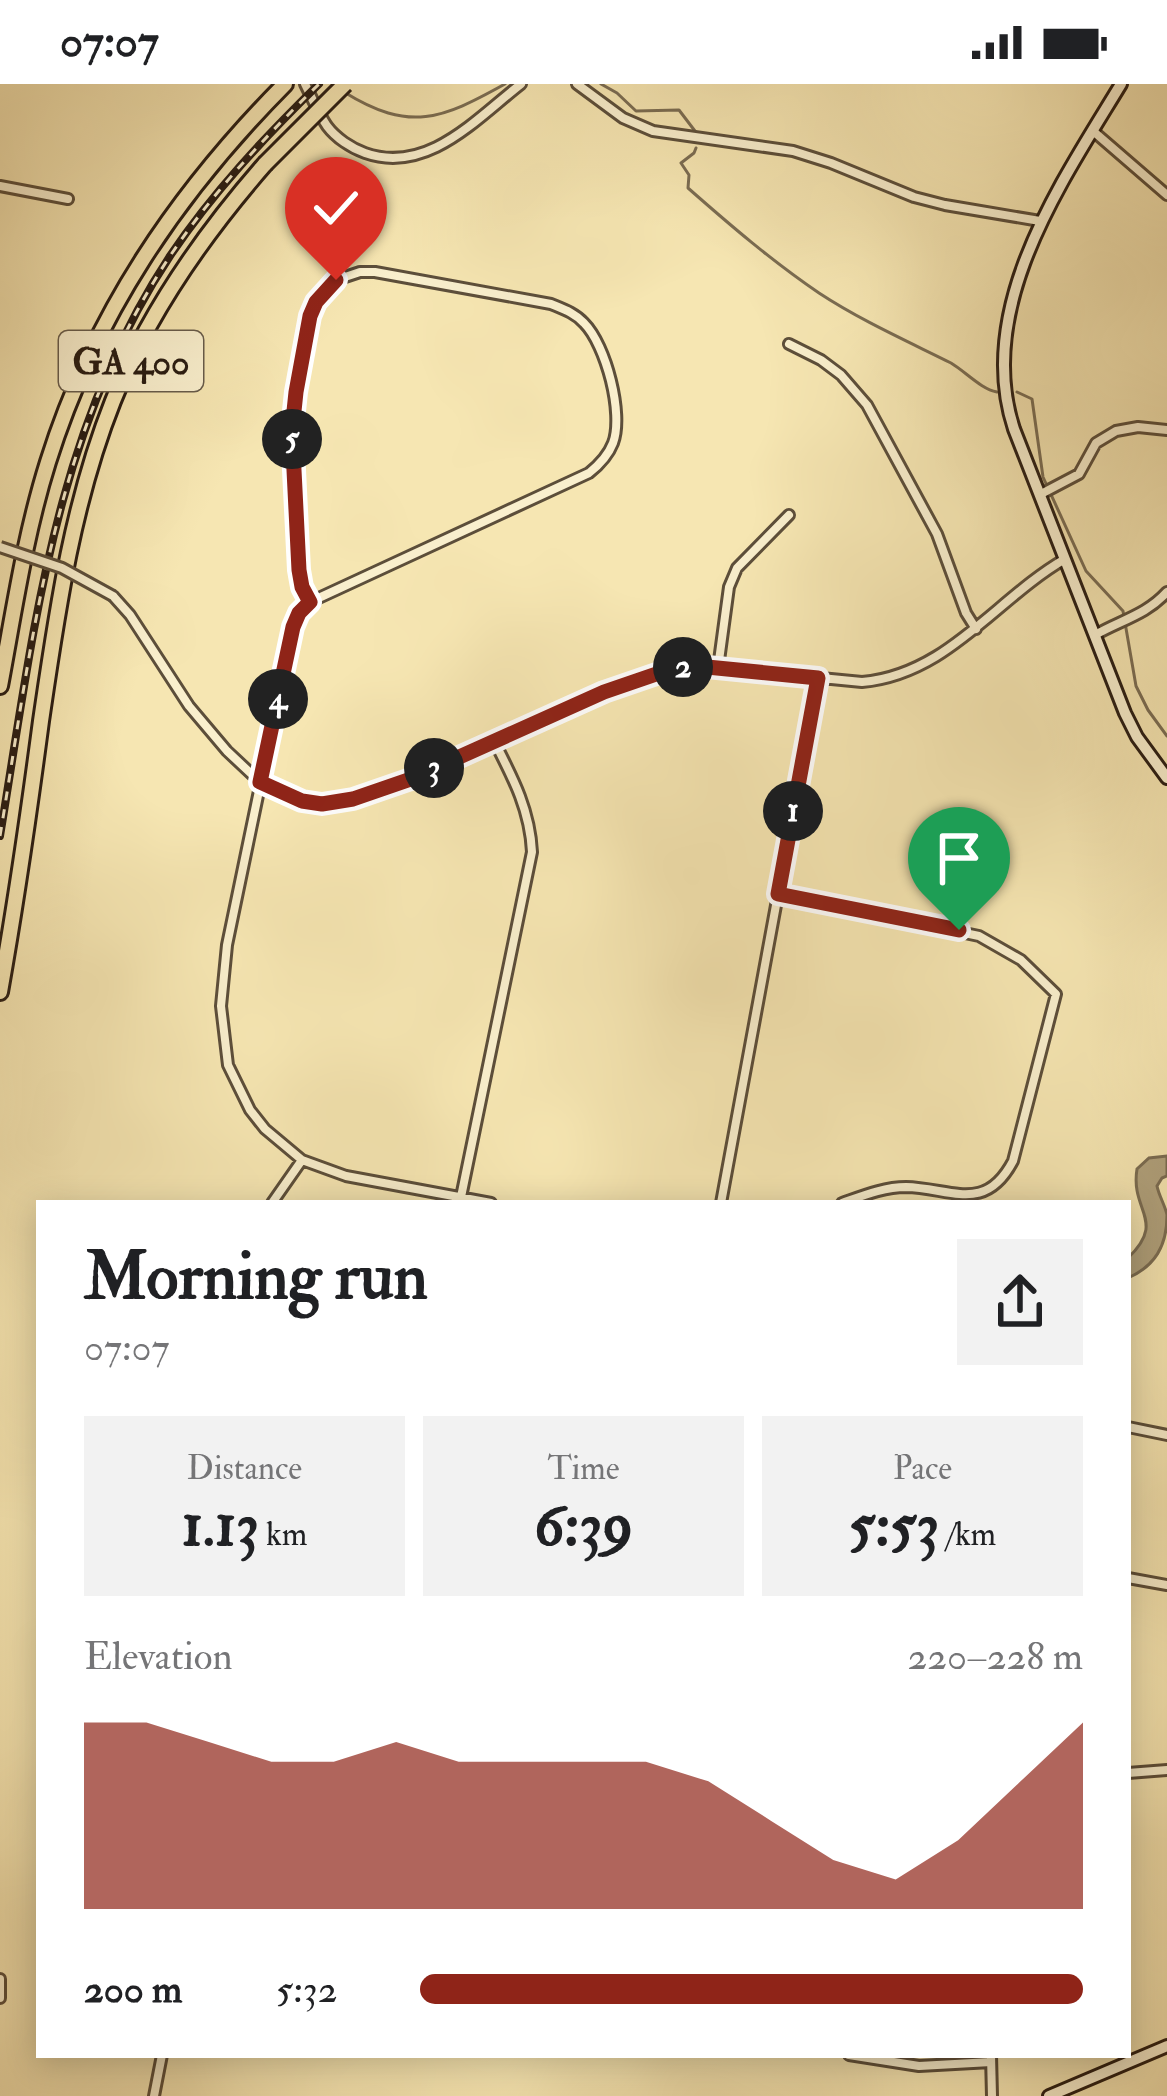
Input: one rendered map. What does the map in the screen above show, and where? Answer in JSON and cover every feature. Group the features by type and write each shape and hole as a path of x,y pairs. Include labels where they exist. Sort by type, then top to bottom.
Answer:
{"highway":[{"name":"GA 400","path":"0,686 36,504 75,385 110,310 153,241 229,143 285,84"},
{"name":"GA 400","path":"0,992 60,589 86,476 113,400 146,330 210,231 265,164 345,84"}],"street":[{"path":"305,84 328,129 346,144 392,159 416,156 445,143 521,84"},
{"path":"577,84 623,118 653,131 793,151 945,206 1040,221"},
{"path":"1121,84 1040,221 1006,333 1003,370 1012,424 1100,632 1125,713 1167,778"},
{"path":"1093,131 1167,195"},
{"path":"0,186 68,199"},
{"path":"310,602 299,570 292,430 310,316 326,289 347,274 375,272 551,304 584,322 603,352 617,416 614,442 599,465 310,602 299,613 222,978 224,1046 236,1086 265,1130 302,1160 346,1176 476,1200"},
{"path":"789,344 841,375 867,405 937,534 976,629"},
{"path":"1042,494 1079,474 1096,443 1116,431 1167,430"},
{"path":"718,668 736,568 789,515"},
{"path":"0,547 62,568 113,596 205,727 260,782 302,801 341,802 408,780 604,692 668,670 697,666 862,682 889,678 976,629 1066,558"},
{"path":"1100,632 1141,615 1167,592"},
{"path":"722,1200 818,678"},
{"path":"461,1197 532,852 526,806 494,741"},
{"path":"778,894 979,936 1021,960 1056,994 1006,1174 994,1186 964,1196 898,1187 852,1200"},
{"path":"274,1200 302,1160"},
{"path":"1131,1428 1167,1435"},
{"path":"1131,1579 1167,1586"},
{"path":"1131,1773 1167,1770"},
{"path":"0,1979 0,1998"},
{"path":"1049,2096 1167,2045"},
{"path":"154,2096 161,2058"},
{"path":"868,2058 919,2066 991,2058 992,2096"}],"shaded area":[{"path":"1167,1156 1167,1176 1157,1186 1167,1215 1165,1236 1152,1261 1131,1276 1131,1254 1146,1224 1137,1169 1149,1158"}],"waterway":[{"path":"344,92 407,117 444,113 505,84"},
{"path":"601,84 636,111 679,110 698,135"},
{"path":"696,148 681,163 689,175 688,188 752,242 835,303 997,392"},
{"path":"1017,392 1032,399 1043,477 1086,571 1123,611 1136,686 1167,736"}],"railway":[{"path":"0,836 54,535 99,392 130,323 187,232 240,166 319,84"}],"route":[{"path":"336,280 310,316 296,392 292,472 299,570 310,602 293,627 260,782 302,801 322,804 353,799 408,780 604,692 678,667 818,678 778,894 959,930"}]}
